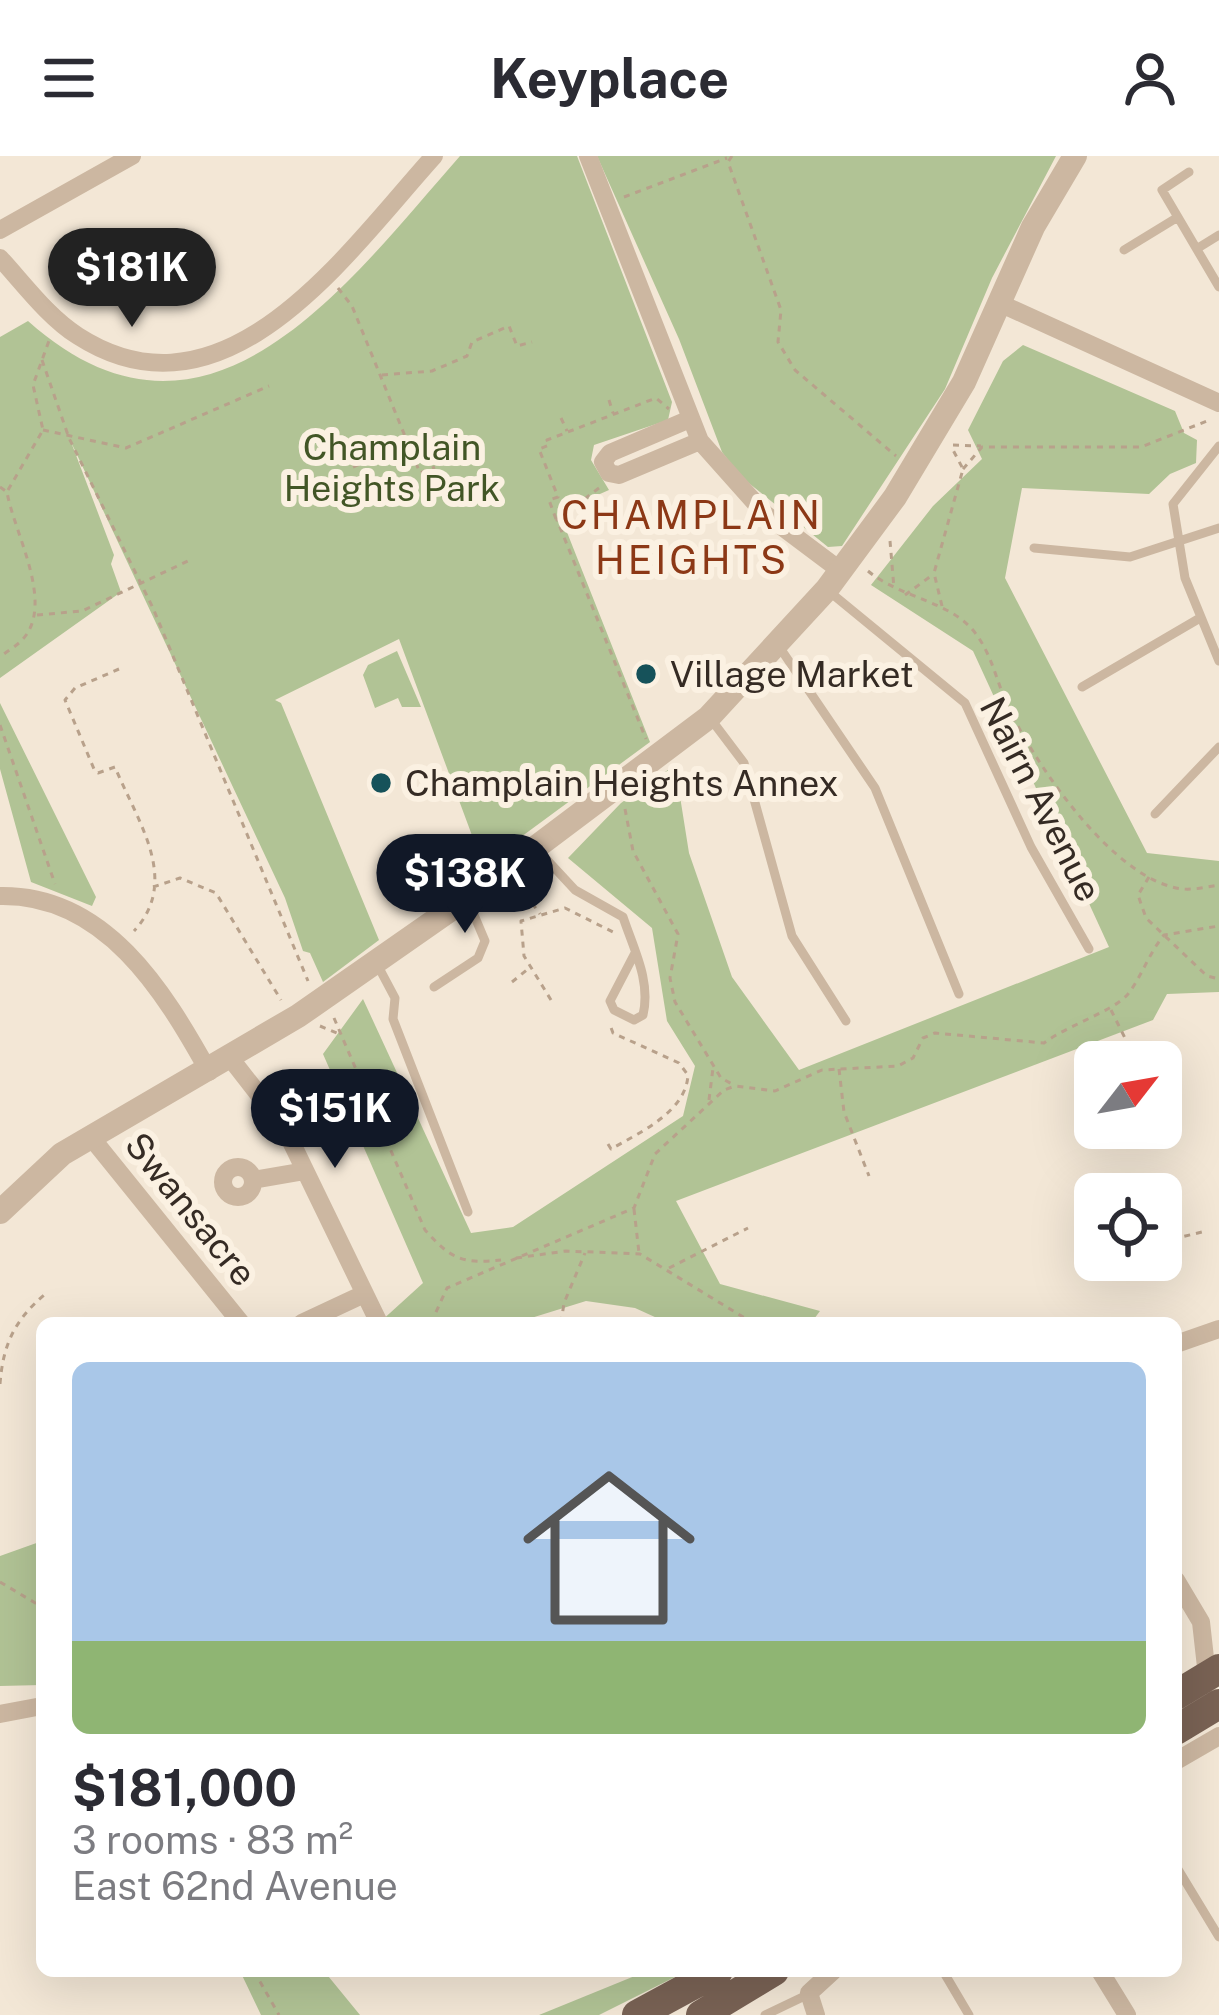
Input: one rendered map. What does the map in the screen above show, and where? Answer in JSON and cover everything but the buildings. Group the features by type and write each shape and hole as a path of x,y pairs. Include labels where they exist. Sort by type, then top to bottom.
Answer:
{"main road":[{"path":"1182,1693 1215,1684"},
{"path":"1182,1723 1215,1684"},
{"path":"637,2015 707,1977"},
{"path":"701,2015 764,1977"}],"street":[{"path":"0,230 132,156"},
{"path":"0,258 74,334 108,352 180,361 224,353 291,313 434,156"},
{"path":"588,156 682,416 765,514 834,580"},
{"path":"0,1212 36,1176 90,1136 220,1066 466,898 709,717 834,580 930,443 964,382 997,302 1075,156"},
{"path":"997,302 1219,403"},
{"path":"682,416 610,453 604,462 609,473 620,476 700,441"},
{"path":"0,896 48,902 113,939 220,1066 264,1096 376,1317"},
{"name":"Swansacre","path":"90,1136 236,1317"},
{"path":"253,1180 304,1171"},
{"path":"315,1317 364,1294"},
{"path":"1182,1342 1219,1329"},
{"path":"1182,1590 1201,1622 1215,1684"},
{"path":"1201,1622 1219,1634"},
{"path":"0,1714 36,1707"},
{"path":"1182,1758 1219,1736"},
{"path":"816,2015 809,1994 827,1977"},
{"path":"1104,1977 1127,2015"}],"lane":[{"path":"1189,172 1162,190 1219,287"},
{"path":"1124,250 1178,217"},
{"path":"1198,248 1219,235"},
{"path":"1219,446 1173,504 1175,539 1219,661"},
{"path":"1034,548 1130,557 1219,528"},
{"name":"Nairn Avenue","path":"834,580 965,704 1030,847 1089,949"},
{"path":"1082,687 1200,617"},
{"path":"778,645 874,788 959,994"},
{"path":"709,717 744,763 792,936 846,1021"},
{"path":"1155,814 1219,747"},
{"path":"536,848 574,890 622,917 635,953 648,992 643,1015 634,1020 614,1010 610,1001 635,953"},
{"path":"434,987 478,958 485,941 466,898"},
{"path":"375,960 395,998 393,1019 468,1212"},
{"path":"1182,1876 1219,1937"},
{"path":"947,1977 969,2015"},
{"path":"765,2015 809,1994"}],"path":[{"path":"622,198 730,157 781,310 778,342 795,370 869,438 890,445 897,458"},
{"path":"338,288 352,306 420,473 435,466"},
{"path":"380,375 432,371 467,356 472,342 508,326 517,346 532,342"},
{"path":"7,492 43,430 33,385 50,338"},
{"path":"42,361 69,438 137,581 308,981"},
{"path":"43,430 126,448 269,386"},
{"path":"646,739 549,500 558,497 539,449 568,432 656,398 682,416"},
{"path":"609,400 614,414"},
{"path":"561,418 568,432"},
{"path":"963,469 952,446 1141,447 1207,421"},
{"path":"353,467 408,444"},
{"path":"943,607 934,573 963,469 982,447"},
{"path":"0,487 7,492 33,583 35,615 24,639 0,657"},
{"path":"557,520 600,487"},
{"path":"890,541 894,590"},
{"path":"35,615 82,611 137,581 190,560"},
{"path":"868,571 903,596 943,607 978,636 997,670 1010,713 1081,819 1150,876 1184,889 1219,885"},
{"path":"903,596 934,573"},
{"path":"119,669 75,688 64,700 94,770 115,767 160,867 146,919 134,931"},
{"path":"0,725 55,884"},
{"path":"624,808 633,851 678,934 670,977 675,1002 713,1066 735,1086 775,1091 839,1067 898,1066 913,1058 923,1038 935,1033 1044,1043 1073,1021 1110,1008 1126,996 1164,935 1219,926"},
{"path":"1150,876 1138,895 1146,918 1207,976 1219,980"},
{"path":"153,887 180,878 216,893 281,1000"},
{"path":"517,883 540,914"},
{"path":"512,982 530,968"},
{"path":"1110,1008 1126,1041"},
{"path":"333,1016 424,1230 450,1258 465,1264 586,1252 640,1254 742,1317"},
{"path":"318,1025 343,1035"},
{"path":"708,1102 713,1066"},
{"path":"839,1067 844,1112 869,1176"},
{"path":"640,1254 634,1208 655,1154 708,1102 735,1086"},
{"path":"433,1317 447,1288 634,1208"},
{"path":"668,1270 748,1228"},
{"path":"1182,1237 1202,1232"},
{"path":"562,1317 586,1252"},
{"path":"0,1384 1,1354 21,1315 44,1294"},
{"path":"0,1582 36,1603"},
{"path":"257,1977 279,2015"}],"green space":[{"name":"Champlain Heights Park","path":"460,156 577,156 672,402 668,420 594,445 591,460 609,490 559,512 650,742 483,865 399,639 275,700 281,703 379,940 323,982 310,953 303,951 285,898 71,442 114,555 111,564 121,592 0,678 0,337 28,321 93,365 155,381 214,373 269,346 321,307"},
{"path":"597,156 1056,156 992,278 945,389 842,546 828,547 740,476 722,452 679,339"},
{"path":"1023,345 1175,411 1184,433 1197,440 1196,463 1170,474 1149,494 1022,488 1005,578 1147,853 1219,861 1219,992 1167,994 1153,1020 1098,1041 1074,1041 1074,1050 676,1201 720,1284 820,1311 816,1317 655,1317 635,1308 586,1301 534,1317 386,1317 423,1283 323,1054 363,999 471,1233 513,1227 683,1116 695,1066 667,1021 652,928 568,858 621,803 675,765 689,853 732,977 799,1070 1109,947 973,651 871,585 933,506 982,459 968,430 1003,361"},
{"path":"397,651 421,707 402,707 398,698 375,708 363,675 368,665"},
{"path":"0,703 96,897 92,906 31,882 0,769"},
{"path":"36,1543 36,1685 0,1686 0,1556"},
{"path":"243,1977 329,1977 360,2015 261,2015"},
{"path":"632,1977 675,1977 599,2015 539,2015"}],"place":[{"name":"Village Market","path":"646,674"},
{"name":"Champlain Heights Annex","path":"381,783"}],"district":[{"name":"CHAMPLAIN HEIGHTS","path":"692,538"}]}
